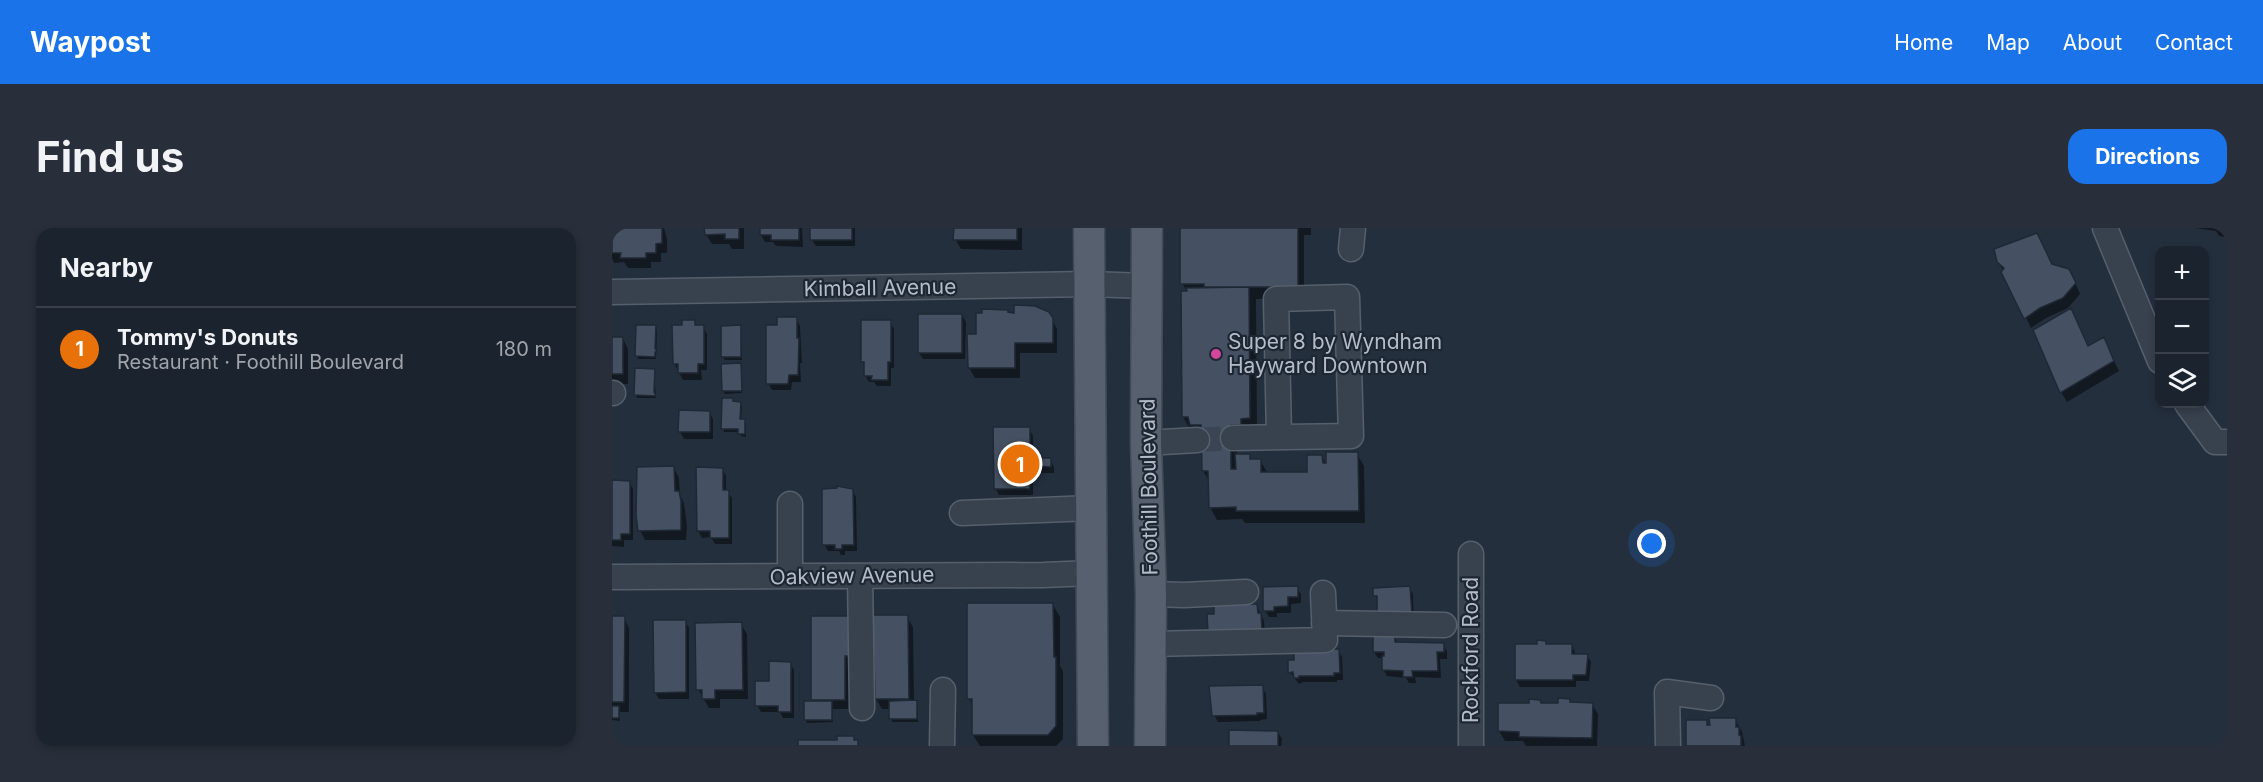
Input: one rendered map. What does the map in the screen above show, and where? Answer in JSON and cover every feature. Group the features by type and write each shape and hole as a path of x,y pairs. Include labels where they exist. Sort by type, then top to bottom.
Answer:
{"main road":[{"path":"1089,228 1093,746"},
{"name":"Foothill Boulevard","path":"1147,228 1146,443 1151,594 1150,746"}],"street":[{"path":"2105,228 2157,354"},
{"name":"Kimball Avenue","path":"612,292 1089,284 1147,286"},
{"path":"1233,438 1351,436 1347,297 1276,299 1279,436"},
{"path":"2190,408 2215,442 2227,442"},
{"path":"1146,443 1197,440"},
{"path":"790,504 790,576"},
{"path":"962,513 1092,508"},
{"name":"Rockford Road","path":"1471,554 1471,746"},
{"name":"Oakview Avenue","path":"612,578 1092,573"},
{"path":"860,576 861,708"},
{"path":"1151,594 1246,592"},
{"path":"1150,644 1325,640 1323,593"},
{"path":"1324,623 1444,626"},
{"path":"942,746 943,690"},
{"path":"1668,746 1667,692 1712,698"}],"building":[{"path":"612,228 662,228 662,243 656,244 656,253 646,253 646,258 620,258 621,253 612,253"},
{"path":"704,228 739,228 739,239 725,239 725,234 705,235"},
{"path":"760,228 799,228 799,240 771,240 771,235 760,235"},
{"path":"810,228 852,228 852,240 810,240"},
{"path":"954,228 1017,228 1017,240 953,240"},
{"path":"1180,228 1298,228 1298,287 1204,287 1204,284 1180,284"},
{"path":"2037,233 2052,264 2069,269 2076,283 2063,298 2040,308 2024,319 2001,272 2004,268 1997,262 1994,249"},
{"name":"Super 8 by Wyndham Hayward Downtown","path":"1249,287 1250,418 1241,419 1241,425 1231,425 1231,469 1236,469 1235,454 1250,454 1250,459 1261,459 1261,472 1307,472 1307,455 1322,455 1323,463 1326,463 1326,452 1358,452 1359,511 1236,511 1236,507 1209,508 1208,471 1202,471 1201,425 1190,425 1188,417 1182,417 1181,291 1187,291 1186,288"},
{"path":"1014,305 1035,306 1049,312 1053,318 1053,343 1015,343 1015,368 968,368 967,334 976,334 976,313 982,313 982,309 1008,310 1014,313"},
{"path":"2071,308 2088,346 2104,337 2114,361 2060,393 2033,330"},
{"path":"918,314 962,314 962,353 918,353"},
{"path":"777,317 797,317 798,375 789,375 788,384 766,384 766,325 777,325"},
{"path":"682,320 695,320 695,325 704,325 704,364 698,364 698,373 678,373 678,364 673,364 672,325 682,325"},
{"path":"861,320 891,320 891,362 888,362 888,380 871,380 872,376 864,376 864,362 861,362"},
{"path":"636,325 656,325 655,348 657,352 655,352 655,357 635,356"},
{"path":"741,325 741,357 721,357 721,326"},
{"path":"612,337 623,337 623,374 612,374"},
{"path":"741,363 742,391 722,391 721,364"},
{"path":"635,368 655,369 654,392 656,396 634,395"},
{"path":"722,398 733,398 733,401 741,402 740,419 745,419 745,434 738,434 738,429 721,429"},
{"path":"679,410 710,411 710,432 678,432"},
{"path":"993,427 1030,427 1030,458 1051,458 1051,467 1030,466 1030,489 994,489"},
{"path":"674,466 675,491 679,491 681,501 681,530 638,531 637,467"},
{"path":"696,467 723,468 723,490 729,490 729,538 710,538 710,531 697,531"},
{"path":"612,480 630,481 630,534 621,534 621,540 612,540"},
{"path":"837,486 853,489 854,545 842,545 842,549 835,549 835,545 822,545 822,489 837,488"},
{"path":"1298,586 1298,597 1288,597 1288,606 1274,607 1274,611 1263,611 1263,587"},
{"path":"1410,586 1412,615 1377,617 1377,596 1373,596 1373,588"},
{"path":"1214,602 1257,604 1258,613 1261,613 1262,630 1208,633 1207,614 1214,614"},
{"path":"967,603 1053,603 1056,726 1048,735 972,735 972,699 967,699"},
{"path":"869,615 908,615 909,699 875,699 874,656 870,656"},
{"path":"612,616 625,616 624,702 612,702"},
{"path":"811,616 849,616 849,656 845,656 845,700 811,700"},
{"path":"653,620 686,620 686,692 654,693"},
{"path":"742,622 743,690 715,690 715,699 702,699 702,690 696,690 695,623"},
{"path":"1373,635 1395,635 1395,642 1444,643 1444,652 1437,652 1438,671 1412,671 1413,677 1403,677 1403,671 1382,670 1384,652 1373,652"},
{"path":"1537,640 1546,641 1546,644 1572,644 1572,654 1588,654 1586,675 1573,675 1573,680 1515,680 1515,644 1537,644"},
{"path":"1334,647 1334,649 1339,649 1340,673 1334,673 1334,676 1294,678 1293,672 1288,673 1288,660 1294,660 1294,650"},
{"path":"769,661 791,662 791,712 778,712 778,706 755,706 755,681 769,681"},
{"path":"1263,685 1264,713 1212,716 1209,686"},
{"path":"1558,698 1570,699 1570,702 1593,703 1592,738 1519,737 1519,732 1498,731 1498,703 1529,703 1529,699 1540,700 1541,703 1558,703"},
{"path":"917,700 917,719 889,719 889,701"},
{"path":"804,701 832,701 832,720 804,720"},
{"path":"612,706 619,706 619,718 612,718"},
{"path":"1709,718 1736,718 1741,746 1686,746 1686,720 1707,720 1707,725 1710,725"},
{"path":"1229,730 1278,731 1278,746 1229,746"},
{"path":"837,736 854,736 854,740 858,740 858,746 798,746 798,740 837,740"}],"tunnel":[{"path":"1197,440 1233,438"}],"place":[{"name":"Super 8 by Wyndham Hayward Downtown","path":"1216,354"},
{"name":"Tommy's Donuts","path":"1020,464"}]}
